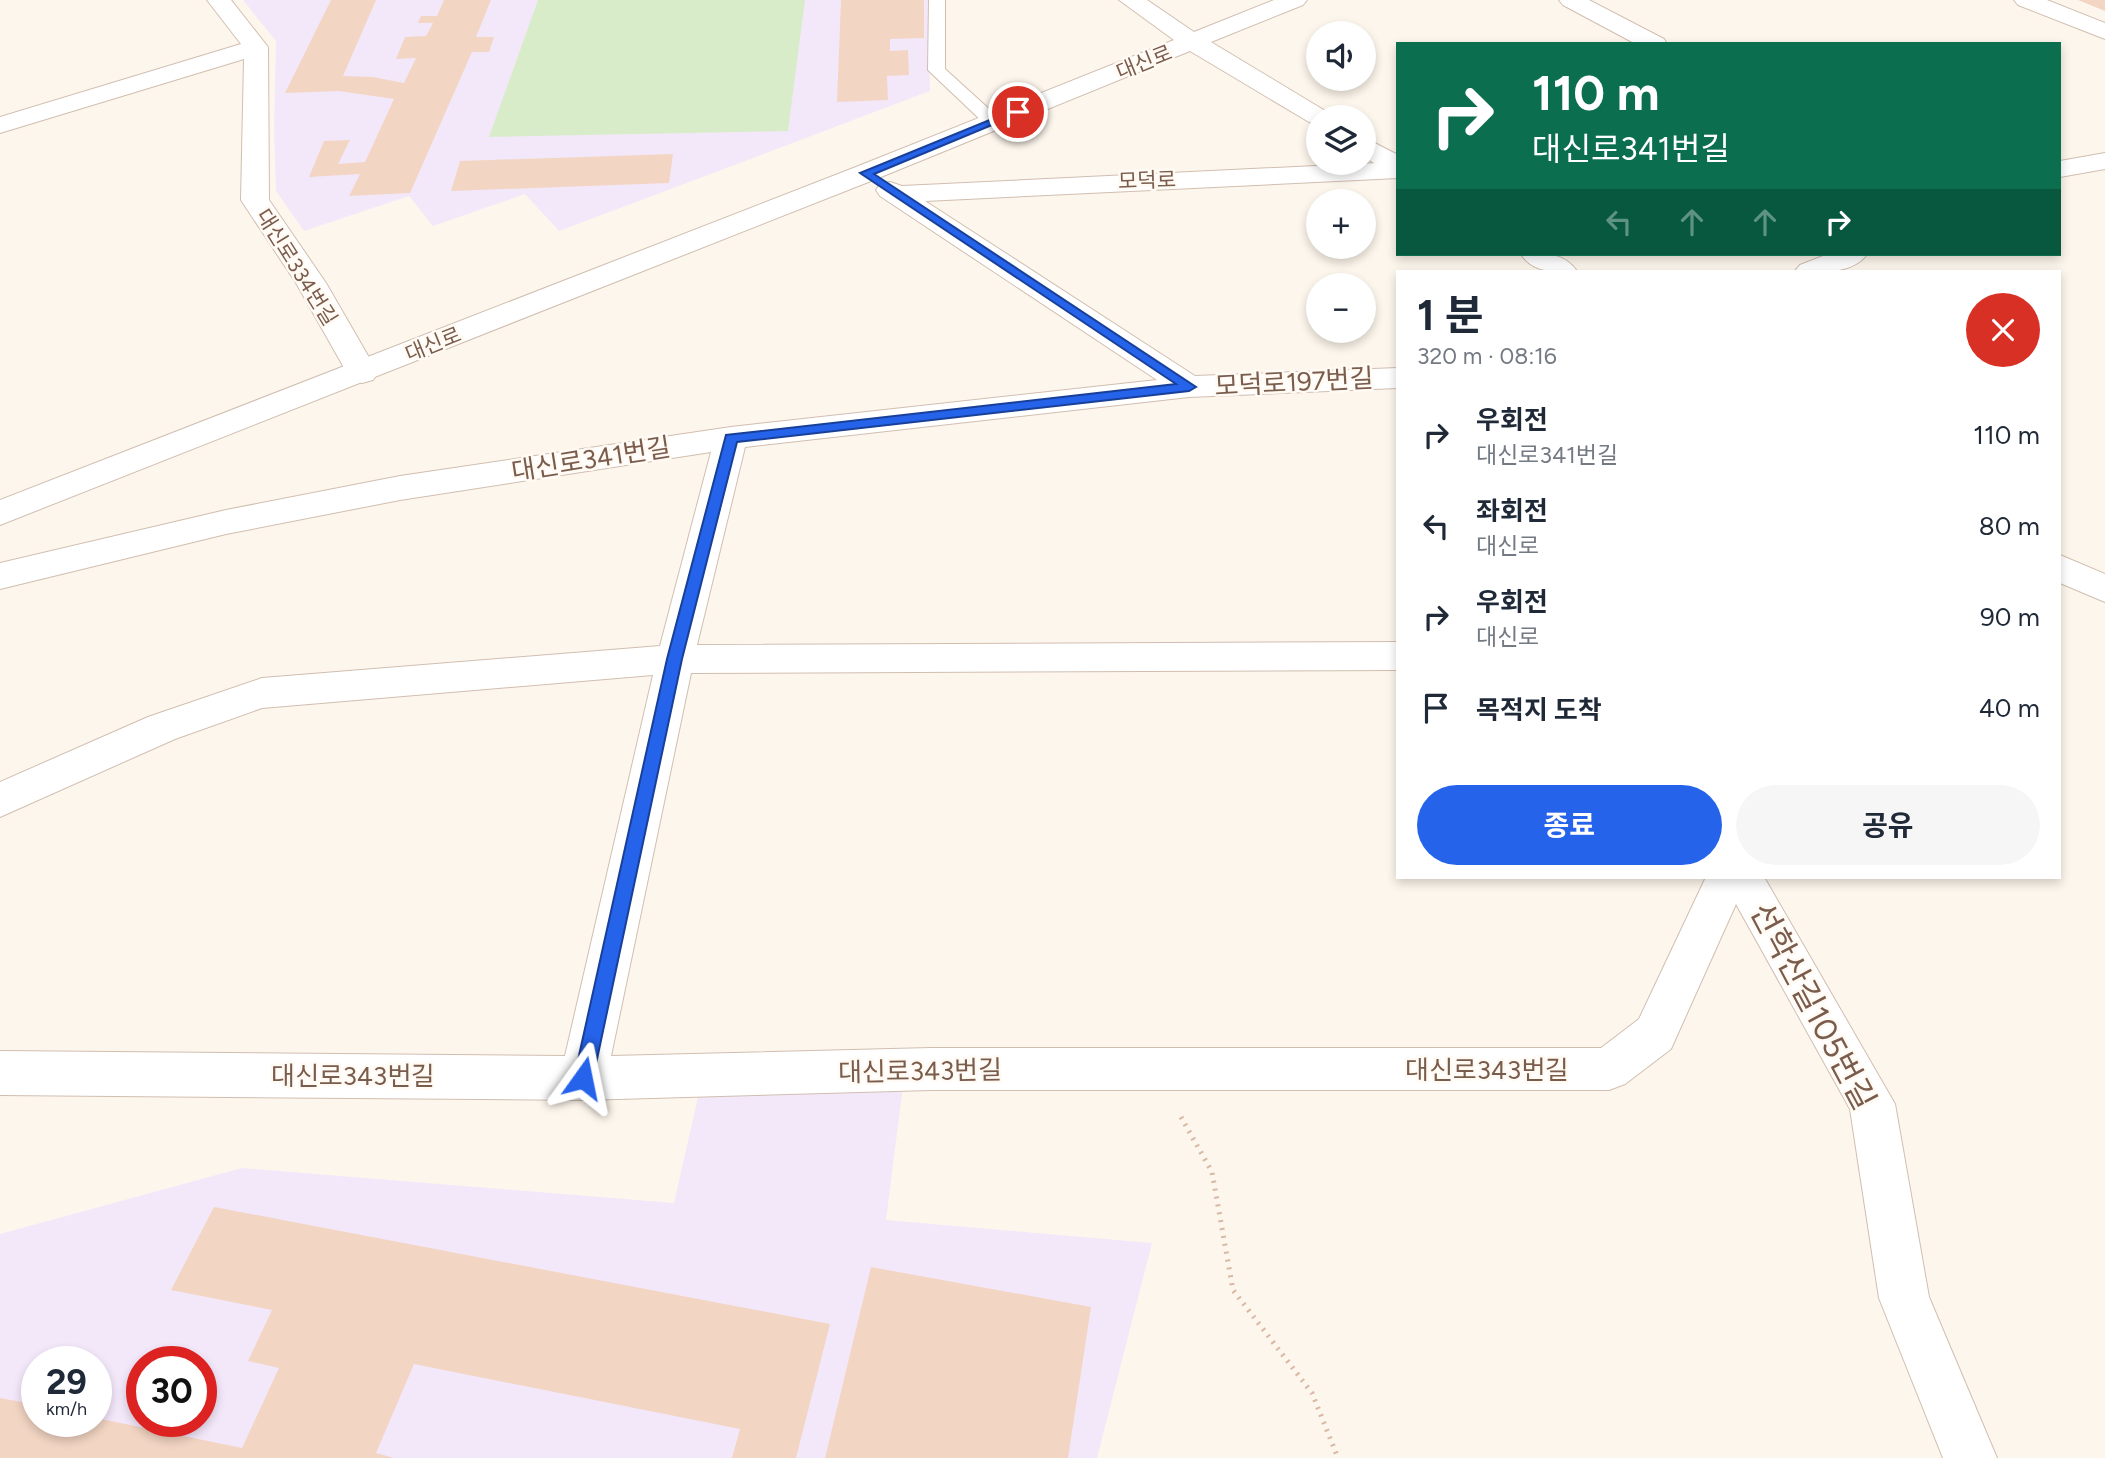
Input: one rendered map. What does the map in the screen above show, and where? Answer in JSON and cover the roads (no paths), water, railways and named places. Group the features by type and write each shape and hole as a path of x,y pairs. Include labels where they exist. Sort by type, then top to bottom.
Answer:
{"street":[{"path":"0,125 256,47 219,0"},
{"path":"1131,0 1193,42 1306,110"},
{"name":"대신로","path":"0,513 362,373 1295,0"},
{"path":"1570,0 1652,42"},
{"path":"2026,0 2105,32"},
{"name":"대신로334번길","path":"256,47 255,200 311,283 362,373"},
{"name":"모덕로","path":"1376,154 1396,167"},
{"path":"2061,169 2105,161"},
{"name":"모덕로","path":"897,194 1396,168"},
{"path":"866,173 1189,387"},
{"path":"1538,256 1560,270"},
{"path":"1813,270 1848,256"},
{"name":"모덕로197번길","path":"1189,387 1396,377"},
{"name":"대신로341번길","path":"0,576 226,522 400,488 731,438 1189,387"},
{"path":"583,1078 675,659 731,438"},
{"path":"2061,568 2105,589"},
{"path":"0,800 201,710 262,693 675,659 1396,656"},
{"name":"대신로343번길","path":"0,1073 583,1078 931,1069 1609,1069 1655,1034 1726,879"},
{"name":"선학산길105번길","path":"1743,879 1872,1104 1904,1298 1970,1458"}],"lane":[{"path":"937,0 936,70 993,122"}]}
